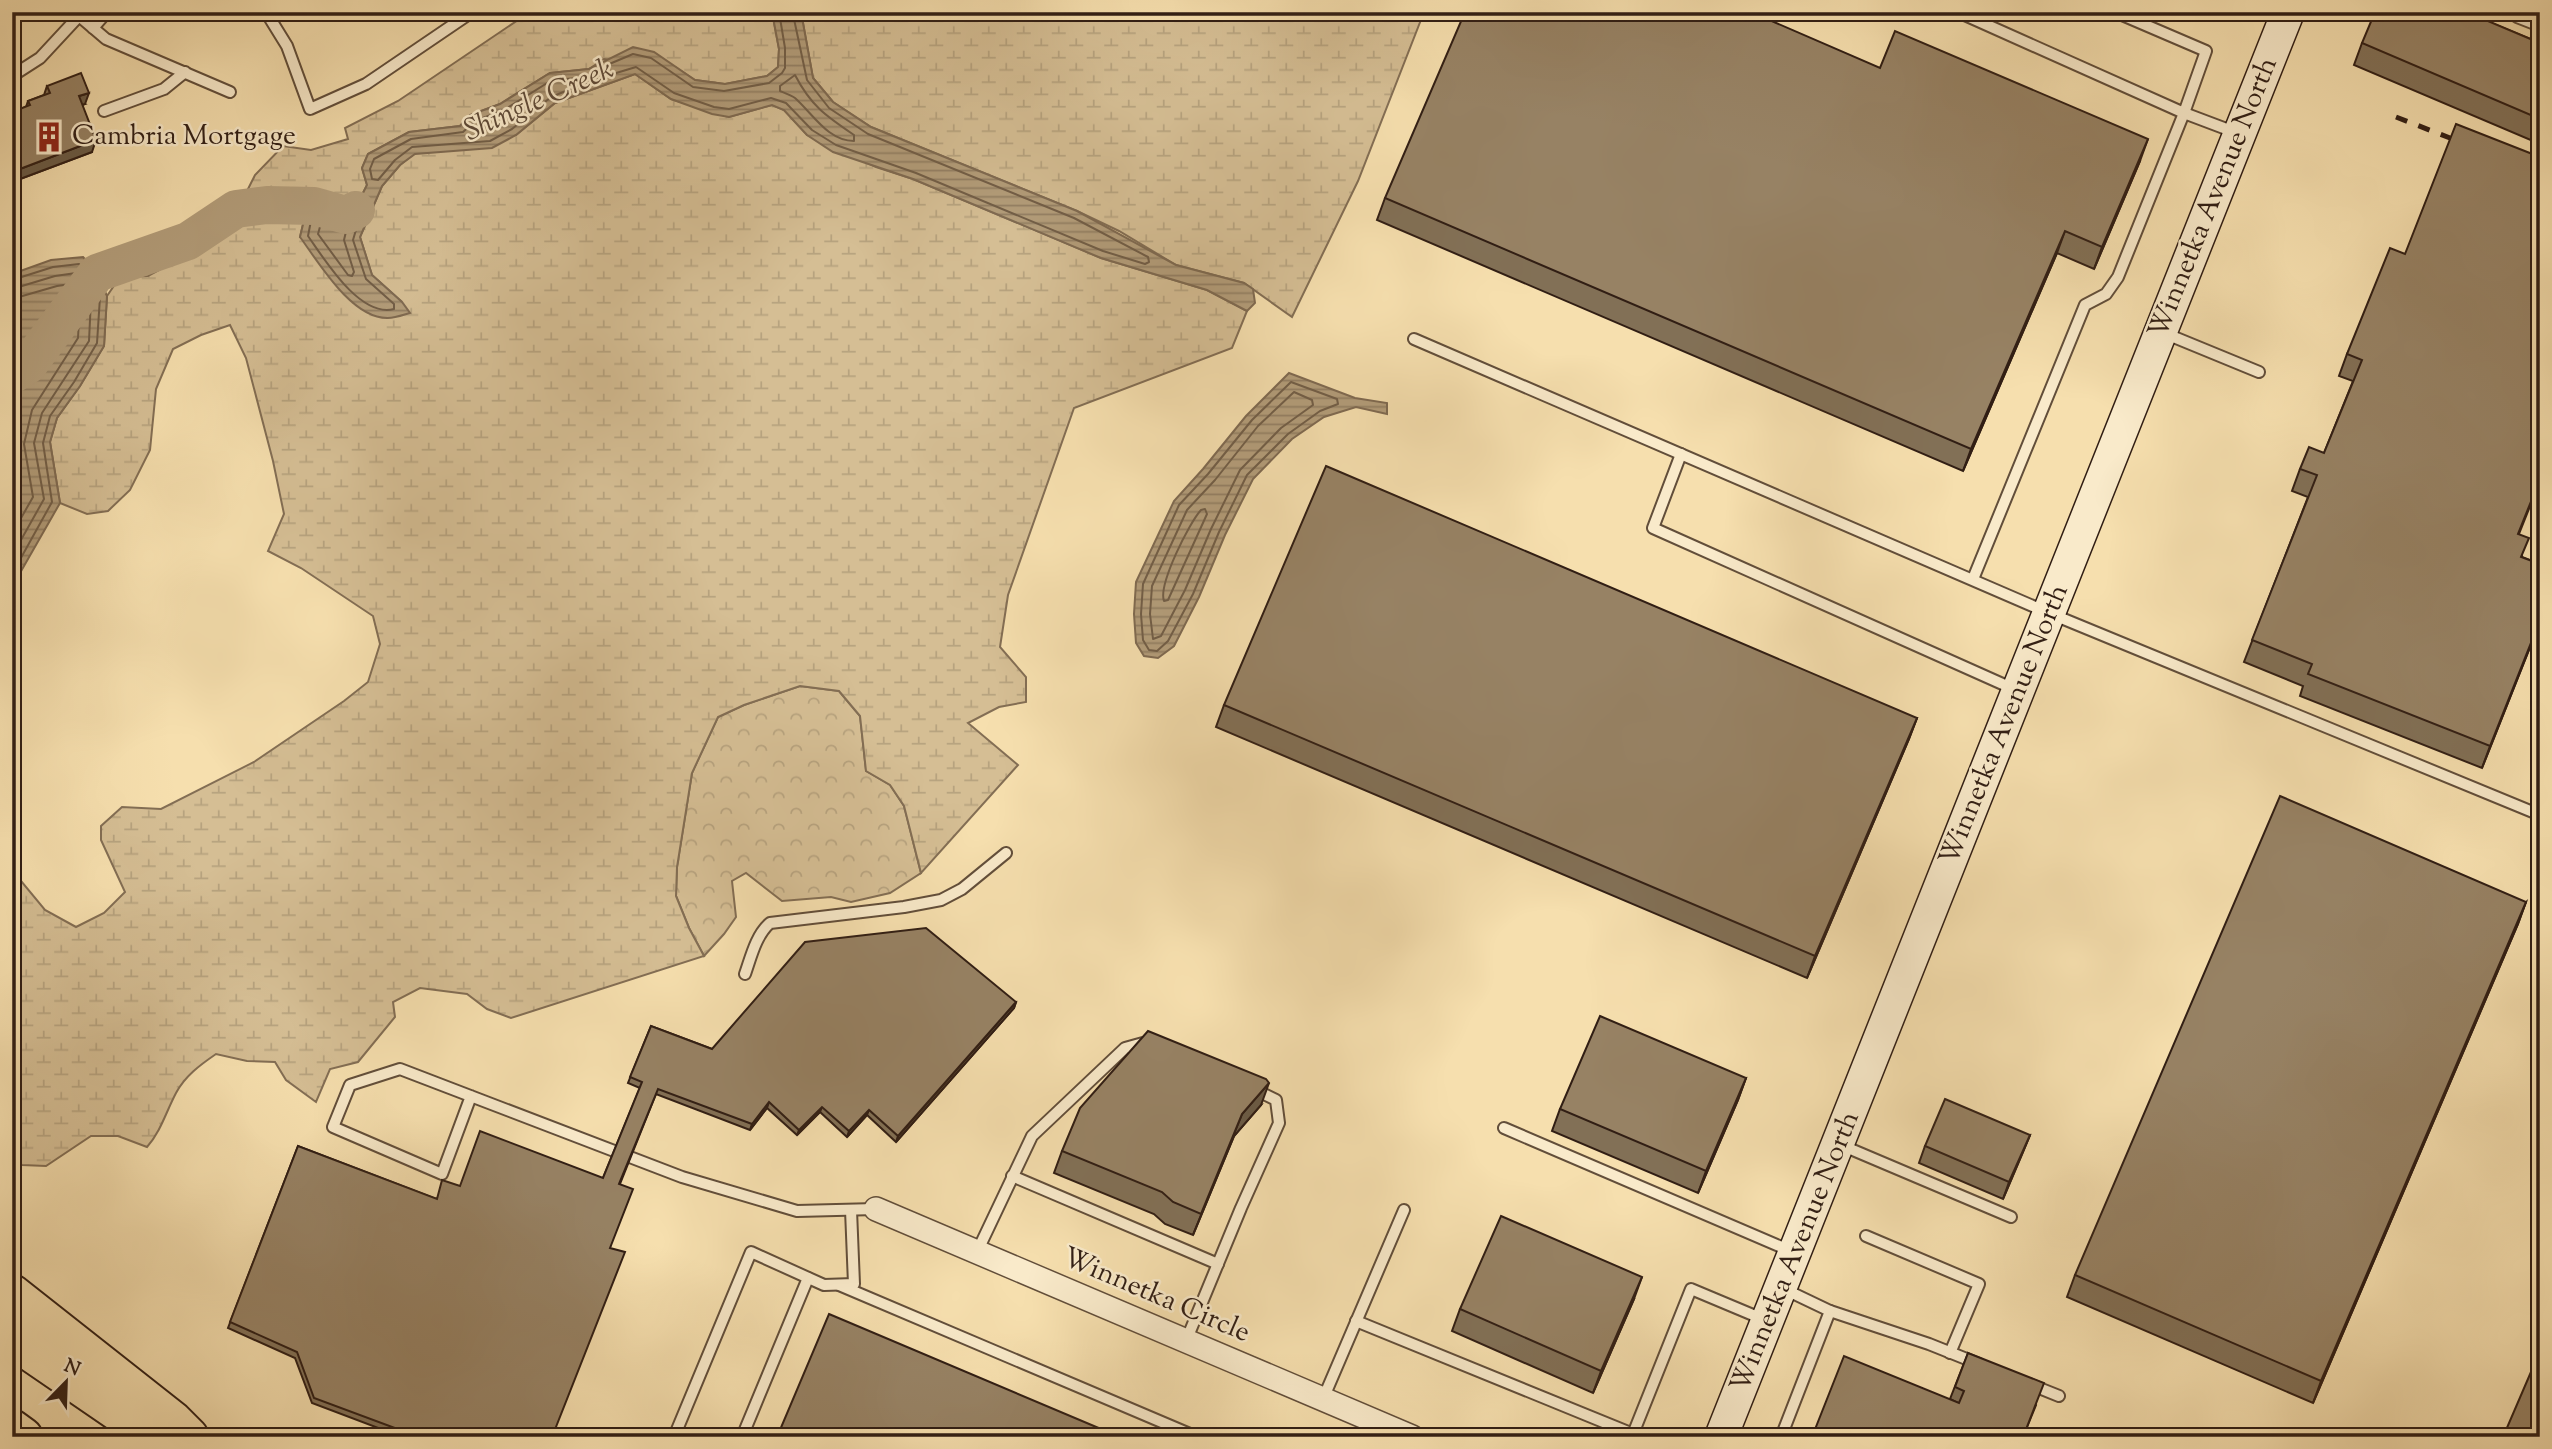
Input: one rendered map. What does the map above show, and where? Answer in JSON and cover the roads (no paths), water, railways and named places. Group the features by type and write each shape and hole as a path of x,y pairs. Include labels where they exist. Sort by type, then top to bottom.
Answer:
{"highway":[{"path":"12,1294 173,1421 189,1437"},
{"path":"12,1339 155,1437"},
{"path":"12,1429 23,1437"}],"street":[{"name":"Winnetka Avenue North","path":"1721,1437 2288,12"},
{"name":"Winnetka Circle","path":"876,1209 1412,1437"}],"lane":[{"path":"93,28 107,12"},
{"path":"265,12 287,46 310,109 366,83 472,12"},
{"path":"1958,12 2184,113 2240,134"},
{"path":"1973,579 2085,304 2106,294 2118,277 2206,51 2115,12"},
{"path":"2519,12 2517,17 2540,26"},
{"path":"12,76 40,58 74,14 106,39 230,92"},
{"path":"104,111 163,89 185,72"},
{"path":"2161,332 2259,372"},
{"path":"1414,339 2049,612 2540,815"},
{"path":"1681,454 1653,528 2018,691"},
{"path":"745,974 760,935 771,923 942,900 962,889 1006,853"},
{"path":"977,1252 1032,1136 1125,1048 1143,1043 1155,1048"},
{"path":"471,1096 442,1174 333,1127 350,1085 400,1069 471,1096 688,1179 797,1212 876,1209"},
{"path":"1186,1341 1279,1123 1276,1100 1240,1083"},
{"path":"1504,1128 1795,1253"},
{"path":"1839,1144 2011,1217"},
{"path":"1012,1176 1218,1264"},
{"path":"674,1437 751,1252 824,1285 854,1284 851,1210"},
{"path":"1323,1399 1404,1210"},
{"path":"1866,1236 1979,1284 1950,1353"},
{"path":"743,1437 808,1278"},
{"path":"839,1285 1197,1437"},
{"path":"1781,1288 1830,1311 1986,1367"},
{"path":"1356,1321 1633,1434 1691,1289 1768,1321"},
{"path":"1781,1437 1830,1311"},
{"path":"2023,1382 2059,1396"}],"water":[{"path":"772,12 801,12 813,78 833,102 871,127 1077,211 1176,265 1244,283 1253,289 1255,303 1247,311 1207,290 1101,258 913,179 833,152 807,135 784,110 772,105 729,117 712,114 671,99 635,74 555,103 516,135 492,148 415,154 400,165 382,186 360,237 372,275 402,302 410,313 388,318 375,316 362,309 338,288 300,237 306,196 351,202 363,193 367,185 362,168 368,154 409,132 460,126 470,115 500,104 550,73 589,69 633,47 654,52 695,80 725,84 767,76 778,67 779,49"},
{"path":"83,257 97,273 107,296 104,346 57,418 50,442 60,503 12,587 12,274 51,260"},
{"path":"1289,373 1355,398 1387,403 1387,414 1356,407 1324,417 1292,439 1253,479 1174,646 1158,658 1144,656 1136,643 1136,582 1174,501 1246,416"}],"waterway":[{"name":"Shingle Creek","path":"12,375 28,365 97,273 188,241 236,209 267,205 314,206 346,215 356,210"}],"railway":[{"path":"2396,117 2468,145"}],"place":[{"name":"Cambria Mortgage","path":"49,137"}]}
